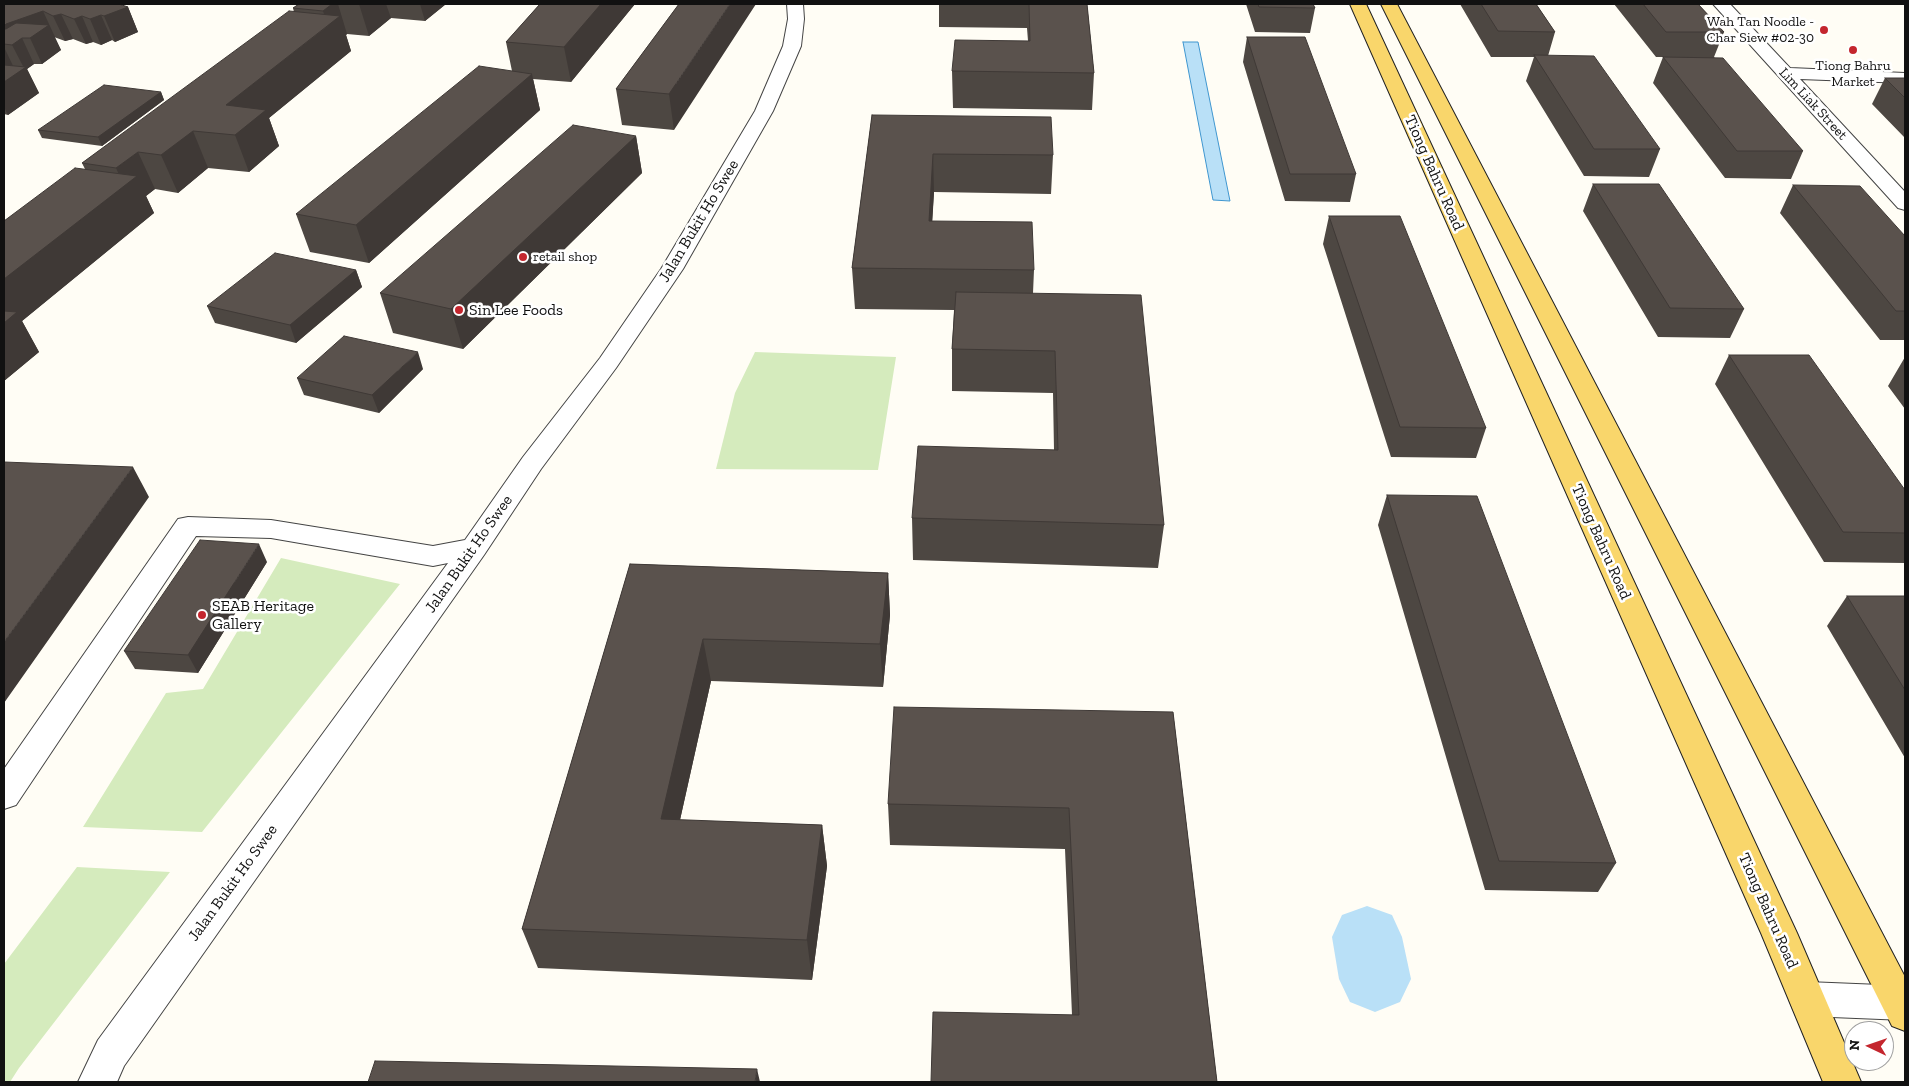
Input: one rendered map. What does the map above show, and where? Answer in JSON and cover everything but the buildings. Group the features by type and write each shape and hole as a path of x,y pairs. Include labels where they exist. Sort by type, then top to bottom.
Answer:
{"main road":[{"name":"Tiong Bahru Road","path":"1358,4 1808,999 1842,1082"},
{"name":"Tiong Bahru Road","path":"1389,4 1903,1006"}],"street":[{"name":"Jalan Bukit Ho Swee","path":"98,1082 111,1053 474,548 532,463 608,363 672,270 714,194 756,129 781,75 792,46 796,19 795,4"},
{"name":"Lim Liak Street","path":"1721,4 1905,204"},
{"path":"1784,73 1905,78"},
{"path":"4,795 188,526 271,530 339,538 433,556 474,548"},
{"path":"1808,999 1903,1006"}],"green space":[{"path":"755,352 896,357 878,470 716,469 735,393"},
{"path":"281,558 400,584 202,832 83,827 166,693 203,689"},
{"path":"77,867 170,872 10,1082 4,1082 4,964"}],"water":[{"path":"1183,42 1198,42 1230,201 1213,200"}],"waterway":[{"path":"1367,937 1375,979"}],"place":[{"name":"Wah Tan Noodle - Char Siew #02-30","path":"1824,30"},
{"name":"Tiong Bahru Market","path":"1853,50"},
{"name":"retail shop","path":"523,257"},
{"name":"Sin Lee Foods","path":"459,310"},
{"name":"SEAB Heritage Gallery","path":"202,615"}]}
